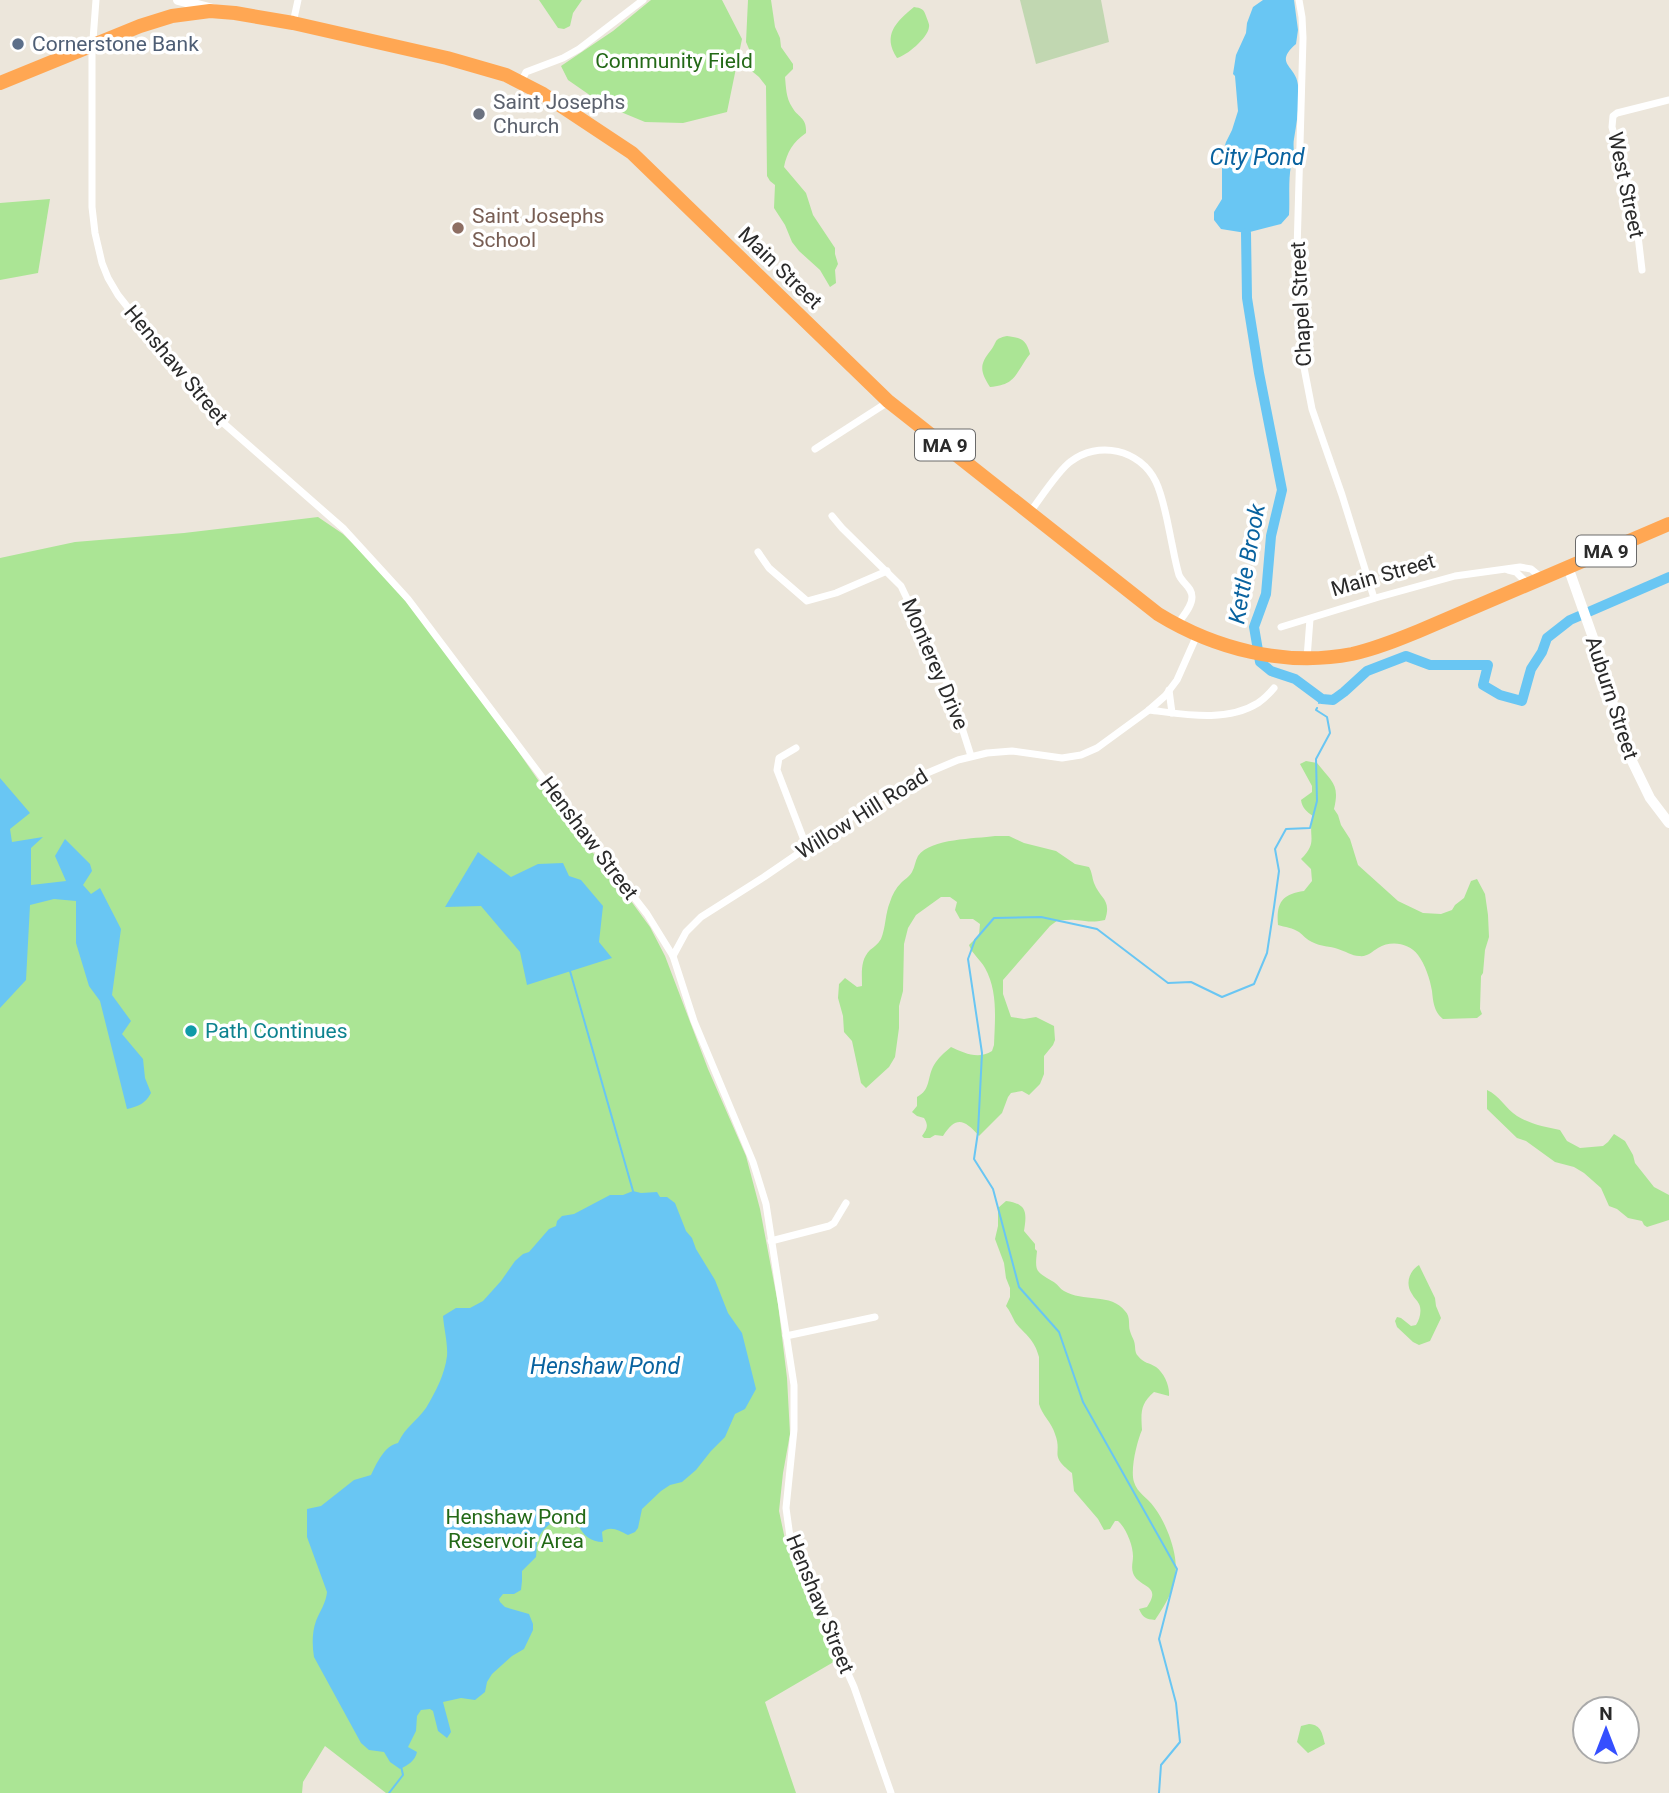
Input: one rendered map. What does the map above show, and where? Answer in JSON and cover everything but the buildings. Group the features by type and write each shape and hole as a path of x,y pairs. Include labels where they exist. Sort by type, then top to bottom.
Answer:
{"highway":[{"name":"MA 9","path":"0,83 140,26 172,16 222,12"},
{"name":"Main Street","path":"222,12 293,23 498,72 564,107 632,153 888,401 1158,614 1176,625 1228,646 1259,653 1307,658 1344,655 1381,646 1669,524"}],"street":[{"name":"Henshaw Street","path":"96,0 91,164 93,222 102,263 118,295 221,421 344,529 408,599 647,914 673,956 694,1021 753,1161 765,1205 794,1385 793,1457 787,1502 790,1537 854,1687 891,1793"},
{"name":"Main Street","path":"178,0 222,12"},
{"path":"293,23 298,0"},
{"path":"521,82 526,72 579,50 643,0"},
{"name":"Chapel Street","path":"1299,0 1303,38 1297,251 1300,352 1312,409 1374,598"},
{"name":"West Street","path":"1642,270 1636,210 1614,137 1612,120 1617,113 1669,100"},
{"path":"816,449 888,401"},
{"path":"1030,512 1068,463 1083,454 1109,449 1136,459 1147,468 1157,484 1179,575 1193,595 1192,604 1176,625"},
{"name":"Monterey Drive","path":"832,516 901,586 938,662 971,756"},
{"path":"758,552 769,568 807,601 836,593 887,570"},
{"name":"Main Street","path":"1307,658 1310,619 1455,576 1520,567 1531,569 1535,581"},
{"name":"Auburn Street","path":"1568,567 1603,666 1630,758 1650,798 1669,823"},
{"path":"1508,570 1535,581"},
{"path":"1281,627 1310,619"},
{"name":"Willow Hill Road","path":"673,956 688,929 701,917 906,782 971,756 1004,751 1056,758 1081,755 1102,745 1149,710 1169,690 1177,680 1198,635"},
{"path":"1149,710 1210,715 1235,712 1260,702 1274,688"},
{"path":"1169,690 1172,713"},
{"path":"796,748 779,758 777,770 807,848"},
{"path":"771,1241 829,1226 834,1223 846,1203"},
{"path":"786,1336 876,1317"}],"green space":[{"path":"539,0 582,0 573,13 570,26 564,29 558,28"},
{"name":"Community Field","path":"651,0 722,0 742,39 727,112 683,123 645,122 604,105 568,80 561,66 613,31"},
{"path":"748,0 771,0 781,47 793,64 793,69 785,77 787,92 794,111 805,124 806,133 791,148 784,167 806,193 813,215 835,248 838,264 835,270 836,283 830,287 820,270 792,242 774,208 775,185 767,176 766,86 748,68"},
{"path":"1020,0 1101,0 1109,42 1036,64"},
{"path":"914,7 924,12 929,25 928,31 916,46 897,58 891,42 893,30"},
{"path":"50,199 38,273 0,280 0,203"},
{"path":"1007,336 1022,340 1030,354 1011,381 990,387 984,377 984,360 996,341"},
{"name":"Henshaw Pond Reservoir Area","path":"318,517 343,534 392,582 502,728 563,816 650,927 665,956 708,1069 746,1156 760,1209 778,1304 787,1378 790,1434 779,1511 786,1544 837,1660 765,1702 796,1793 386,1793 325,1746 303,1782 302,1793 0,1793 0,558 75,542 184,533"},
{"path":"1306,761 1317,763 1331,779 1336,794 1334,809 1350,839 1358,865 1398,901 1423,913 1441,914 1452,910 1464,898 1471,881 1477,879 1485,894 1489,937 1481,976 1482,1014 1477,1018 1443,1019 1440,1016 1434,1006 1425,967 1410,948 1400,944 1388,944 1367,955 1356,956 1315,944 1297,931 1278,925 1278,911 1282,901 1290,894 1304,891 1312,881 1311,869 1301,859 1310,848 1313,816 1305,810 1301,800 1312,792 1312,786 1300,764"},
{"path":"1009,836 1024,843 1056,851 1075,864 1089,867 1096,888 1106,903 1107,913 1105,920 1093,922 1058,920 1003,980 1003,994 1011,1017 1036,1017 1054,1026 1055,1040 1044,1056 1044,1074 1040,1084 1029,1095 1022,1091 1011,1093 1002,1113 979,1136 969,1126 960,1122 952,1125 943,1136 924,1138 922,1136 927,1127 926,1121 912,1112 917,1106 917,1097 927,1087 937,1060 951,1047 982,1055 992,1051 994,1045 995,1005 992,986 985,968 969,945 979,935 980,924 973,919 960,919 955,910 957,902 950,897 941,897 916,915 908,928 904,944 903,991 899,1006 895,1057 889,1067 866,1088 861,1083 852,1041 844,1032 838,998 839,984 845,978 857,987 862,986 863,962 881,939 892,897 911,873 918,856 924,850 943,843"},
{"path":"1487,1090 1517,1116 1560,1130 1567,1141 1580,1148 1603,1146 1614,1134 1625,1141 1635,1163 1654,1187 1669,1195 1669,1220 1647,1227 1642,1221 1628,1218 1609,1206 1601,1188 1584,1173 1555,1162 1526,1141 1517,1138 1487,1109"},
{"path":"1006,1201 1018,1204 1024,1210 1024,1231 1035,1244 1036,1267 1039,1272 1071,1294 1119,1305 1128,1316 1137,1354 1159,1370 1167,1384 1169,1396 1154,1392 1144,1405 1142,1430 1133,1470 1135,1486 1159,1514 1169,1535 1175,1559 1172,1589 1155,1620 1145,1618 1139,1609 1147,1607 1152,1594 1133,1573 1133,1552 1126,1532 1118,1521 1115,1521 1110,1529 1104,1530 1074,1491 1072,1473 1058,1458 1055,1434 1039,1404 1037,1351 1006,1306 1010,1288 995,1239 998,1208"},
{"path":"1419,1265 1435,1298 1441,1318 1430,1341 1419,1345 1397,1327 1395,1321 1397,1317 1401,1318 1411,1326 1416,1325 1419,1320 1420,1306 1410,1290 1409,1278"},
{"path":"1309,1724 1319,1728 1325,1744 1308,1753 1297,1742 1301,1726"}],"water":[{"name":"City Pond","path":"1263,0 1294,0 1298,30 1296,44 1289,51 1286,60 1298,85 1298,106 1289,215 1281,224 1246,233 1221,229 1214,220 1214,212 1222,199 1222,155 1238,111 1233,74 1236,55 1253,7"},
{"path":"0,778 30,813 10,829 12,842 43,837 31,848 31,885 66,881 55,856 65,839 90,864 92,871 83,885 91,894 100,888 121,929 112,995 131,1021 122,1034 143,1059 145,1078 151,1093 138,1106 127,1109 100,1001 89,986 76,943 76,901 54,899 30,905 26,980 0,1008"},
{"path":"478,852 511,877 538,864 563,863 569,876 581,880 603,906 599,942 612,958 527,985 520,952 481,906 445,907"},
{"name":"Henshaw Pond","path":"633,1191 657,1192 660,1197 667,1197 675,1203 686,1231 715,1280 728,1313 742,1333 756,1389 745,1409 735,1414 725,1437 696,1470 682,1482 661,1491 642,1509 635,1532 628,1535 609,1529 602,1532 603,1542 598,1542 581,1530 577,1521 564,1516 545,1528 538,1539 536,1557 522,1571 521,1590 514,1594 503,1594 499,1599 505,1607 529,1614 533,1630 524,1649 492,1674 485,1692 475,1700 461,1698 443,1702 451,1732 447,1738 438,1731 433,1711 421,1710 417,1716 416,1731 408,1747 417,1752 416,1755 400,1769 390,1762 384,1752 369,1750 361,1743 314,1657 314,1630 327,1592 307,1537 307,1509 321,1506 354,1480 371,1475 385,1451 398,1443 404,1432 426,1408 446,1363 443,1316 456,1308 470,1308 483,1301 515,1261 529,1252 549,1229 556,1226 562,1216 574,1214 610,1195 623,1195"}],"waterway":[{"name":"Kettle Brook","path":"1246,233 1247,298 1282,490 1271,536 1266,594 1254,627 1260,662 1271,671 1295,679 1322,699 1333,700 1367,671 1406,656 1430,665 1488,665 1483,685 1500,695 1522,701 1531,669 1547,638 1570,620 1669,577"},
{"name":"Kettle Brook","path":"1319,703 1322,699"},
{"path":"1159,1793 1161,1765 1180,1742 1176,1703 1159,1639 1177,1569 1083,1402 1059,1332 1019,1287 993,1189 974,1159 982,1053 968,959 975,940 994,918 1041,917 1097,929 1168,983 1191,982 1222,997 1254,984 1267,953 1279,871 1275,849 1286,829 1310,828 1317,801 1316,759 1330,733 1327,717 1316,710 1317,708"},
{"path":"570,971 633,1191"},
{"path":"389,1793 403,1775 401,1766"}],"place":[{"name":"Cornerstone Bank","path":"18,44"},
{"name":"Saint Josephs Church","path":"479,114"},
{"name":"Saint Josephs School","path":"458,228"},
{"name":"Path Continues","path":"191,1031"}]}
